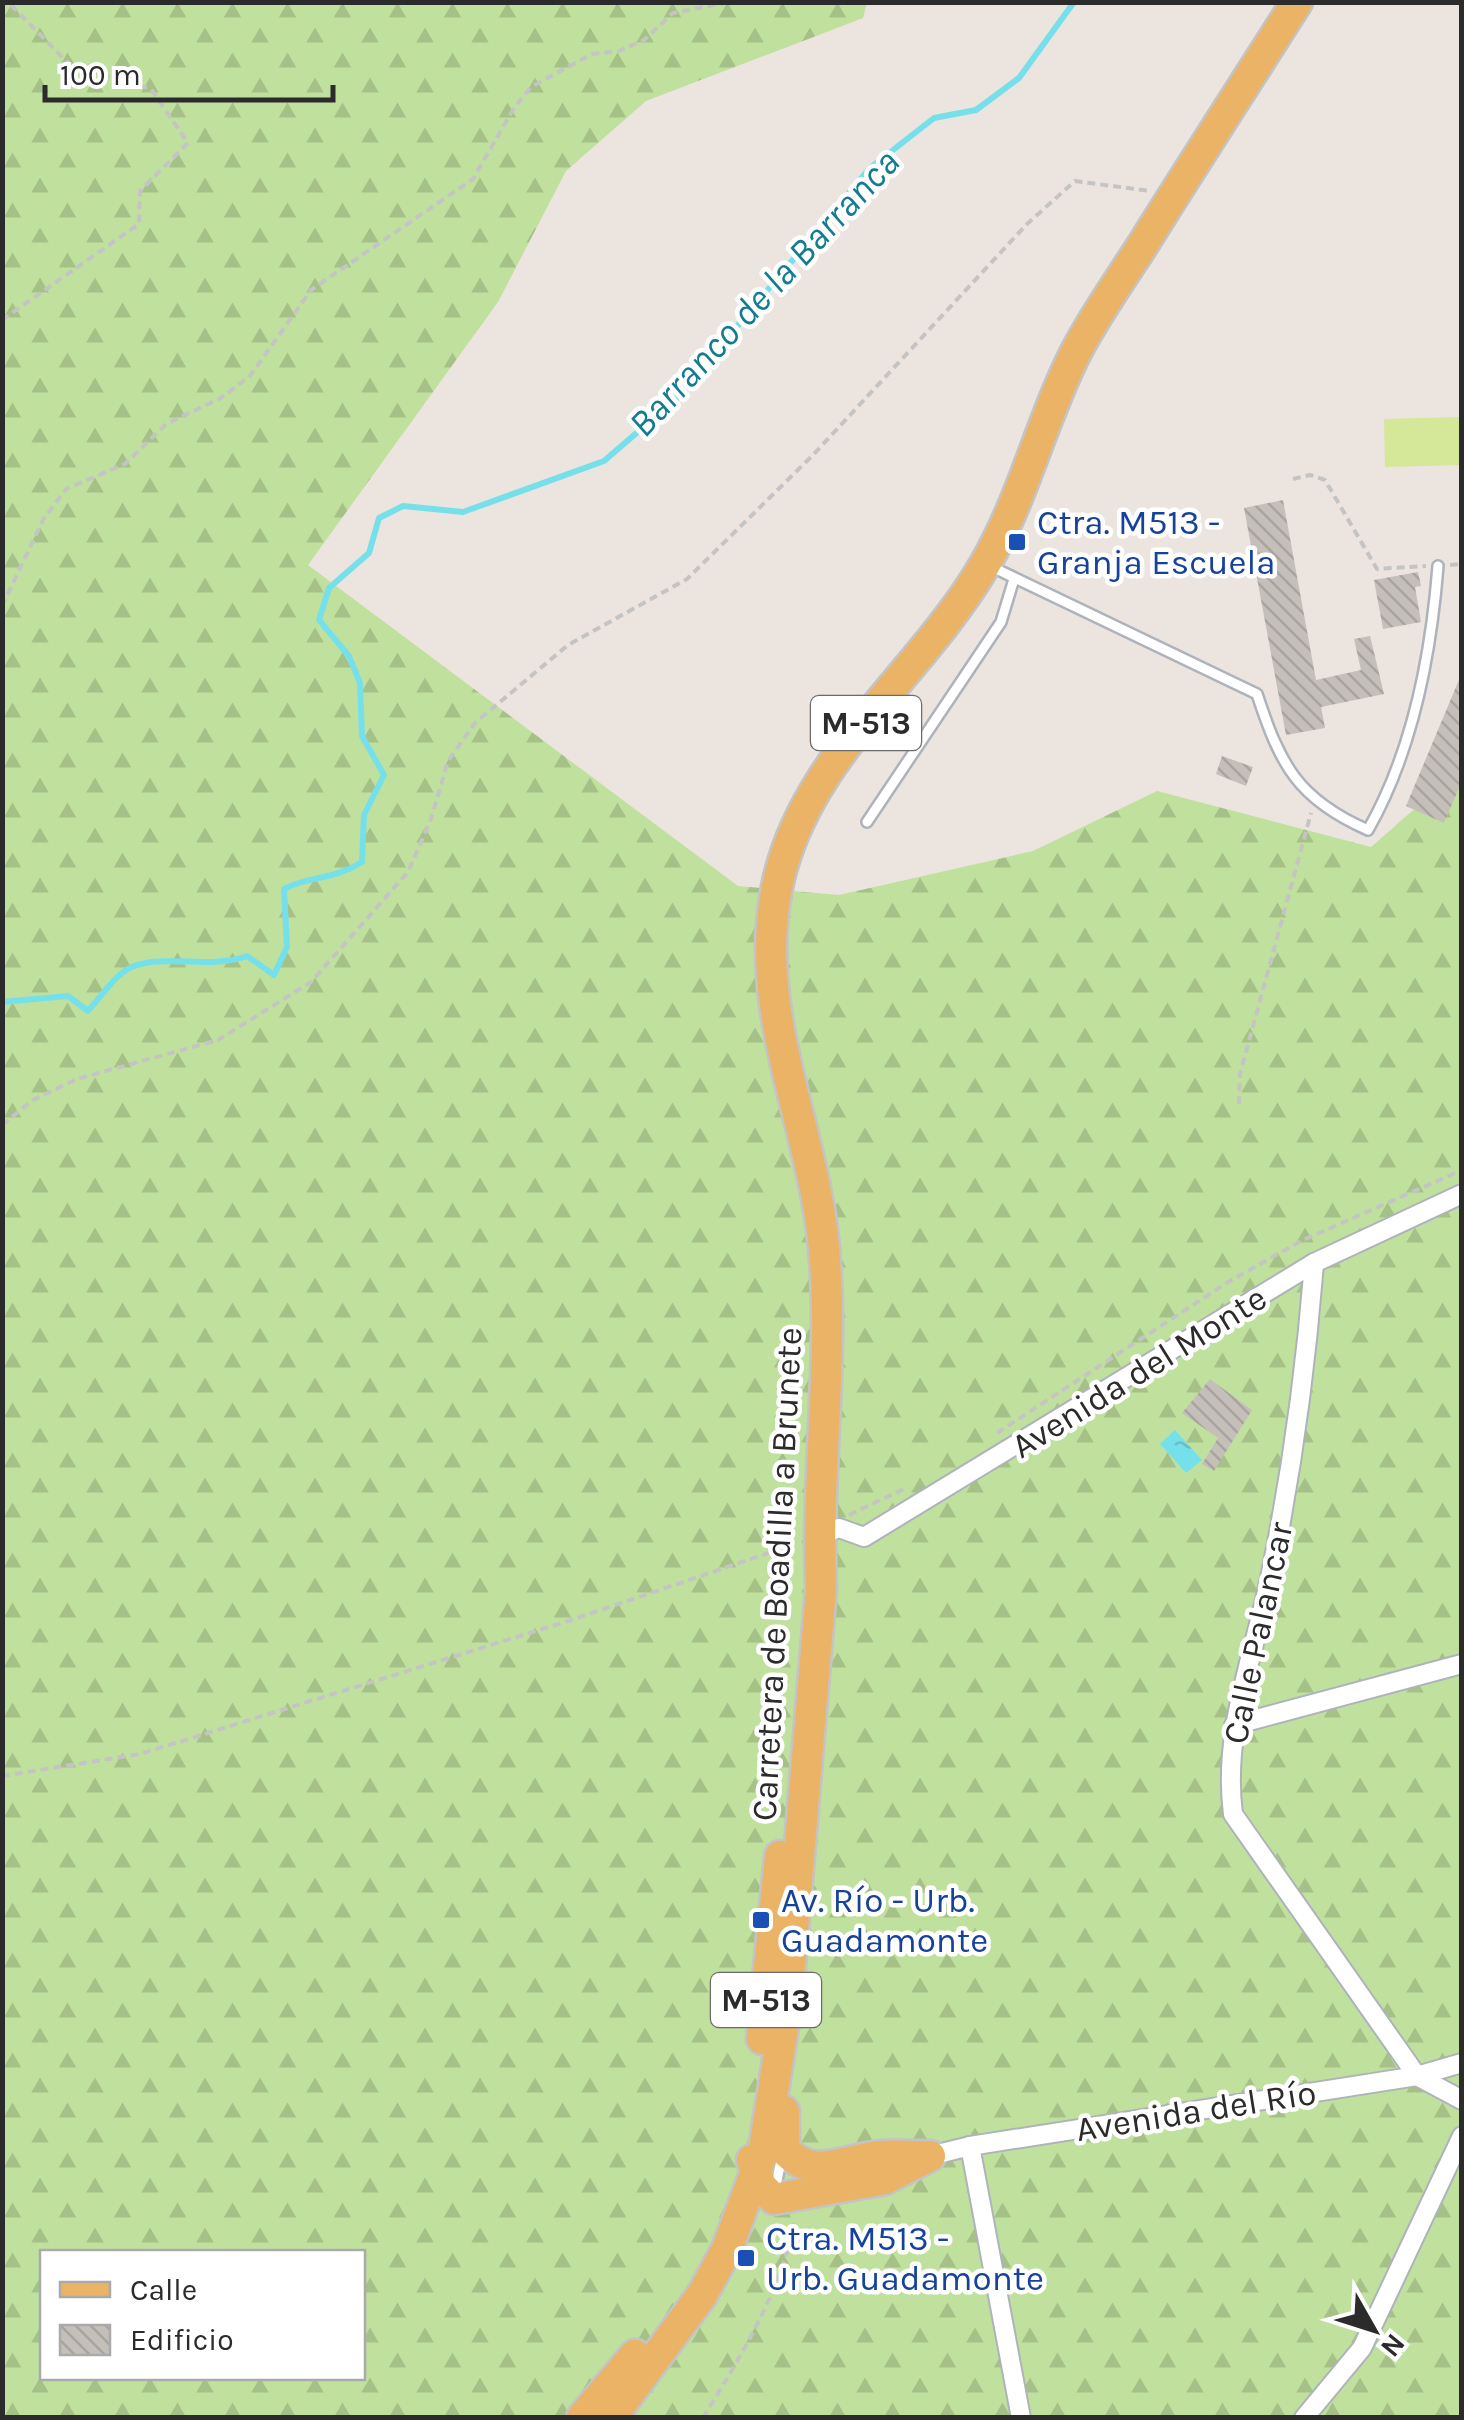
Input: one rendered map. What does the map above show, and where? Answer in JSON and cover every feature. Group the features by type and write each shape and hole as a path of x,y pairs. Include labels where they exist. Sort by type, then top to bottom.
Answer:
{"main road":[{"name":"Carretera de Boadilla a Brunete","path":"611,2418 702,2295 727,2249 782,2176 780,2056 829,1532 827,1302 818,1205 772,986 776,888 783,862 814,792 836,758 953,616 986,563 1015,505 1080,345 1297,2"},
{"name":"M-513","path":"582,2418 672,2304 706,2248 734,2183 754,2096 806,1586 829,1532"},
{"path":"782,2176 766,2078 790,1840 786,1800"},
{"path":"591,2418 675,2312 712,2253 782,2176 880,2156 930,2156"},
{"name":"M-513","path":"625,2418 695,2323 782,2176"}],"street":[{"name":"Avenida del Monte","path":"829,1532 864,1537 1314,1263 1462,1194"},
{"name":"Calle Palancar","path":"1314,1263 1296,1453 1234,1725 1230,1787 1233,1814 1418,2076 1462,2100"},
{"path":"1234,1725 1462,1664"},
{"name":"Avenida del Río","path":"930,2156 970,2146 1418,2076 1462,2063"},
{"path":"1304,2418 1362,2348 1462,2136"},
{"path":"970,2146 1021,2418"}],"lane":[{"path":"986,563 1257,694 1278,759 1317,800 1340,818 1368,830 1388,795 1431,646 1438,566"},
{"path":"866,822 1001,622 1014,579"}],"path":[{"path":"2,320 139,224 140,191 188,143 151,89 68,64 8,2"},
{"path":"2,606 43,520 66,489 125,464 166,424 220,398 250,376 312,290 473,179 514,108 531,88 592,54 644,40 672,13 730,2"},
{"path":"2,1125 33,1100 78,1078 218,1040 311,982 408,872 431,819 448,761 475,723 568,645 687,579 813,455 1026,224 1075,181 1174,194"},
{"path":"1293,479 1310,475 1324,480 1377,570 1462,564"},
{"path":"1239,1104 1240,1074 1317,800"},
{"path":"984,1440 1228,1282 1301,1240 1462,1170"},
{"path":"2,1776 140,1754 565,1622 829,1532 854,1509 909,1486"},
{"path":"703,2418 758,2329 787,2259 782,2176"}],"green space":[{"path":"3,3 867,3 863,18 646,101 566,171 498,302 308,565 738,886 839,895 1033,851 1157,791 1371,847 1461,768 1461,2417 3,2418"},
{"path":"1461,417 1461,465 1385,467 1384,419"}],"water":[{"path":"1175,1430 1202,1460 1186,1473 1160,1444"}],"building":[{"path":"1283,500 1316,680 1361,670 1354,639 1370,636 1384,694 1321,707 1325,728 1286,735 1244,508"},
{"path":"1418,572 1421,586 1415,587 1421,622 1383,629 1374,580"},
{"path":"1461,675 1462,781 1444,823 1406,806"},
{"path":"1222,756 1253,767 1246,786 1216,774"},
{"path":"1210,1379 1252,1410 1214,1471 1202,1464 1218,1438 1182,1413"}],"waterway":[{"name":"Barranco de la Barranca","path":"2,1002 68,996 88,1011 126,970 152,962 215,962 247,956 274,975 287,947 284,889 362,862 364,815 384,775 362,736 360,683 349,656 319,620 329,588 369,553 379,518 403,506 463,512 604,461 676,399 870,168 934,118 976,110 1019,78 1074,2"}],"place":[{"name":"Ctra. M513 - Granja Escuela","path":"1017,542"},
{"name":"Av. Río - Urb. Guadamonte","path":"761,1920"},
{"name":"Ctra. M513 - Urb. Guadamonte","path":"746,2258"}]}
